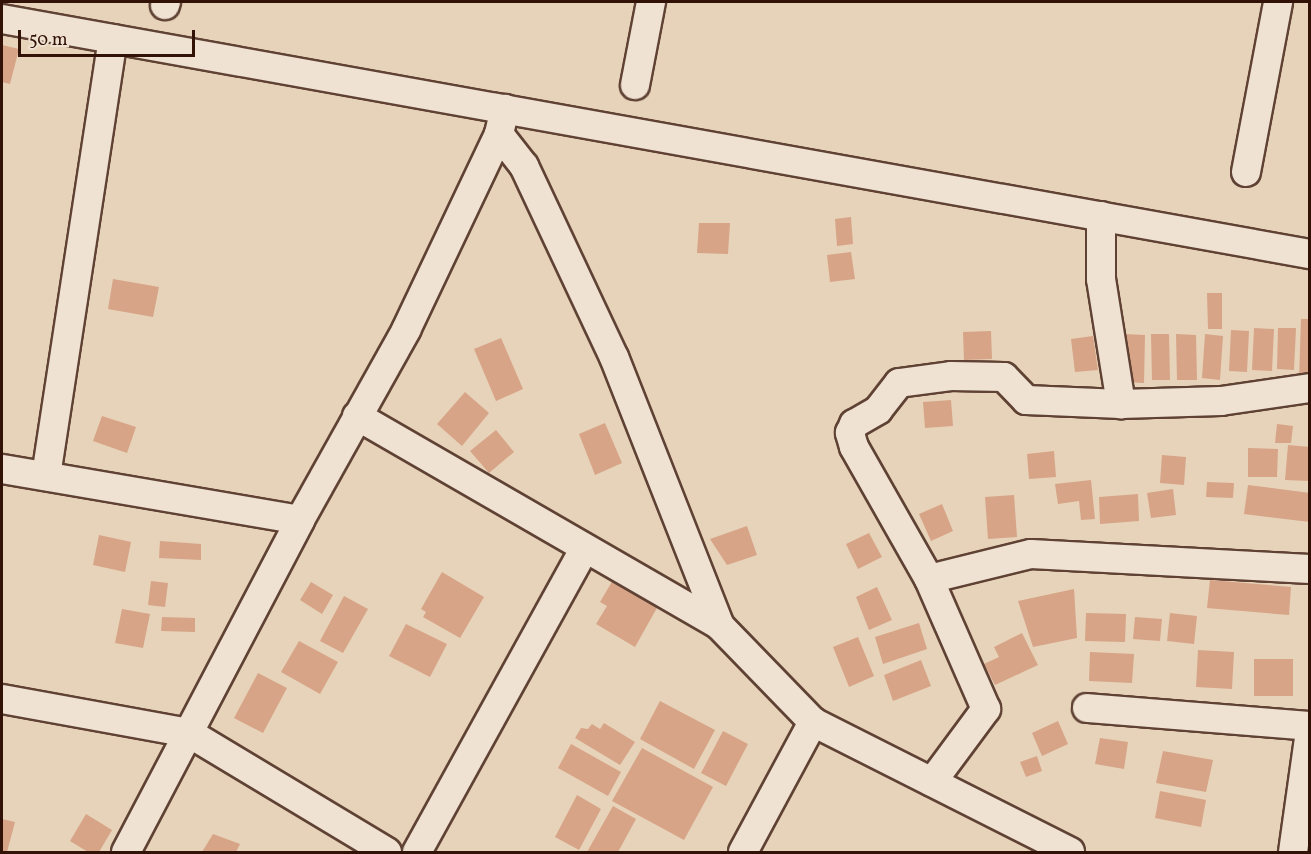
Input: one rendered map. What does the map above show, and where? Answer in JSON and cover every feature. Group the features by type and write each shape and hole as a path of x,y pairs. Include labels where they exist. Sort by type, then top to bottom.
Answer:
{"street":[{"path":"635,85 651,2"},
{"path":"1246,172 1278,2"},
{"path":"2,19 113,39 502,121 1101,216 1310,254"},
{"path":"46,476 113,39"},
{"path":"126,852 300,520 406,330 502,121"},
{"path":"502,121 614,357 720,626"},
{"path":"1101,216 1101,279 1121,404"},
{"path":"932,782 986,709 929,579 851,440 854,424 878,410 893,388 908,380 989,374 1004,377 1026,400 1121,404 1221,401 1310,388"},
{"path":"357,416 720,626 813,722 1070,852"},
{"path":"2,469 300,520"},
{"path":"417,852 585,548"},
{"path":"929,579 1031,554 1310,569"},
{"path":"2,699 189,733 387,852"},
{"path":"1087,708 1310,728 1293,852"},
{"path":"743,852 813,722"}],"building":[{"path":"2,45 19,49 10,84 2,82"},
{"path":"851,217 853,244 837,246 835,219"},
{"path":"699,223 730,223 728,254 697,253"},
{"path":"851,252 855,279 830,282 827,255"},
{"path":"113,279 159,287 153,317 108,309"},
{"path":"1207,293 1222,293 1222,329 1208,329"},
{"path":"1301,319 1310,319 1310,380 1299,380"},
{"path":"1254,328 1274,329 1272,371 1252,370"},
{"path":"1278,328 1296,328 1294,370 1277,369"},
{"path":"1231,330 1249,331 1247,372 1229,371"},
{"path":"991,331 992,359 964,360 963,332"},
{"path":"1124,334 1145,335 1144,383 1123,382"},
{"path":"1151,334 1169,334 1170,380 1152,380"},
{"path":"1176,334 1196,335 1197,380 1177,380"},
{"path":"1205,334 1223,336 1220,380 1202,378"},
{"path":"1093,336 1098,370 1075,372 1071,339"},
{"path":"501,338 523,389 496,401 474,349"},
{"path":"465,392 489,413 462,446 437,424"},
{"path":"951,400 953,426 925,428 923,402"},
{"path":"102,416 136,427 127,453 93,441"},
{"path":"605,423 622,463 595,475 579,434"},
{"path":"1277,424 1293,426 1291,443 1275,443"},
{"path":"496,430 514,452 489,473 470,451"},
{"path":"1288,445 1310,447 1309,481 1285,480"},
{"path":"1248,448 1278,449 1277,477 1248,477"},
{"path":"1054,451 1056,477 1029,479 1027,454"},
{"path":"1162,455 1186,457 1184,485 1160,483"},
{"path":"1091,480 1095,519 1081,520 1079,501 1058,504 1055,484"},
{"path":"1207,482 1234,483 1233,498 1206,497"},
{"path":"1248,485 1310,493 1310,522 1244,514"},
{"path":"1173,489 1176,515 1151,518 1147,493"},
{"path":"1138,494 1139,521 1100,524 1099,497"},
{"path":"1014,495 1017,537 988,539 985,497"},
{"path":"942,504 953,531 931,541 919,514"},
{"path":"747,526 757,555 727,565 710,539"},
{"path":"869,533 882,557 858,569 846,544"},
{"path":"99,535 131,542 125,572 93,565"},
{"path":"160,541 201,544 201,560 159,558"},
{"path":"442,572 484,597 460,638 423,617 426,612 421,609"},
{"path":"613,580 658,606 635,647 596,624 607,606 600,602"},
{"path":"1210,580 1291,587 1289,615 1207,608"},
{"path":"151,581 168,583 165,607 148,605"},
{"path":"311,582 333,595 322,614 300,600"},
{"path":"877,587 892,620 869,630 856,597"},
{"path":"1074,589 1077,638 1033,647 1018,601"},
{"path":"344,596 368,609 343,653 320,641"},
{"path":"122,609 150,614 143,648 115,643"},
{"path":"1086,613 1126,614 1125,642 1085,641"},
{"path":"1170,613 1197,616 1194,644 1167,641"},
{"path":"162,617 195,618 195,632 161,631"},
{"path":"1135,617 1162,619 1160,641 1133,639"},
{"path":"919,623 927,649 883,664 875,637"},
{"path":"406,624 447,644 430,677 389,656"},
{"path":"1022,633 1038,665 995,685 984,664 999,657 994,647"},
{"path":"858,637 874,676 849,687 833,647"},
{"path":"299,641 338,662 320,694 281,672"},
{"path":"1198,650 1234,652 1232,689 1196,687"},
{"path":"1090,652 1134,654 1132,683 1089,681"},
{"path":"1254,659 1293,659 1293,696 1254,696"},
{"path":"921,660 931,686 893,701 884,675"},
{"path":"258,673 287,688 263,733 234,718"},
{"path":"660,701 715,730 694,769 640,739"},
{"path":"1058,721 1068,744 1042,756 1032,733"},
{"path":"604,723 635,742 620,765 575,738 581,728 588,729 592,724 600,729"},
{"path":"723,731 748,744 726,786 701,773"},
{"path":"1100,738 1128,742 1124,769 1095,764"},
{"path":"571,744 621,772 608,796 558,768"},
{"path":"642,748 713,787 684,840 612,801"},
{"path":"1163,751 1213,760 1206,792 1156,783"},
{"path":"1037,756 1042,771 1026,777 1020,762"},
{"path":"1160,791 1206,800 1201,827 1155,818"},
{"path":"577,795 601,809 579,850 555,837"},
{"path":"613,806 636,819 618,852 587,852"},
{"path":"86,814 112,830 99,852 88,852 70,841"},
{"path":"2,819 15,822 7,852 2,852"},
{"path":"213,834 240,844 236,852 202,852"}]}
